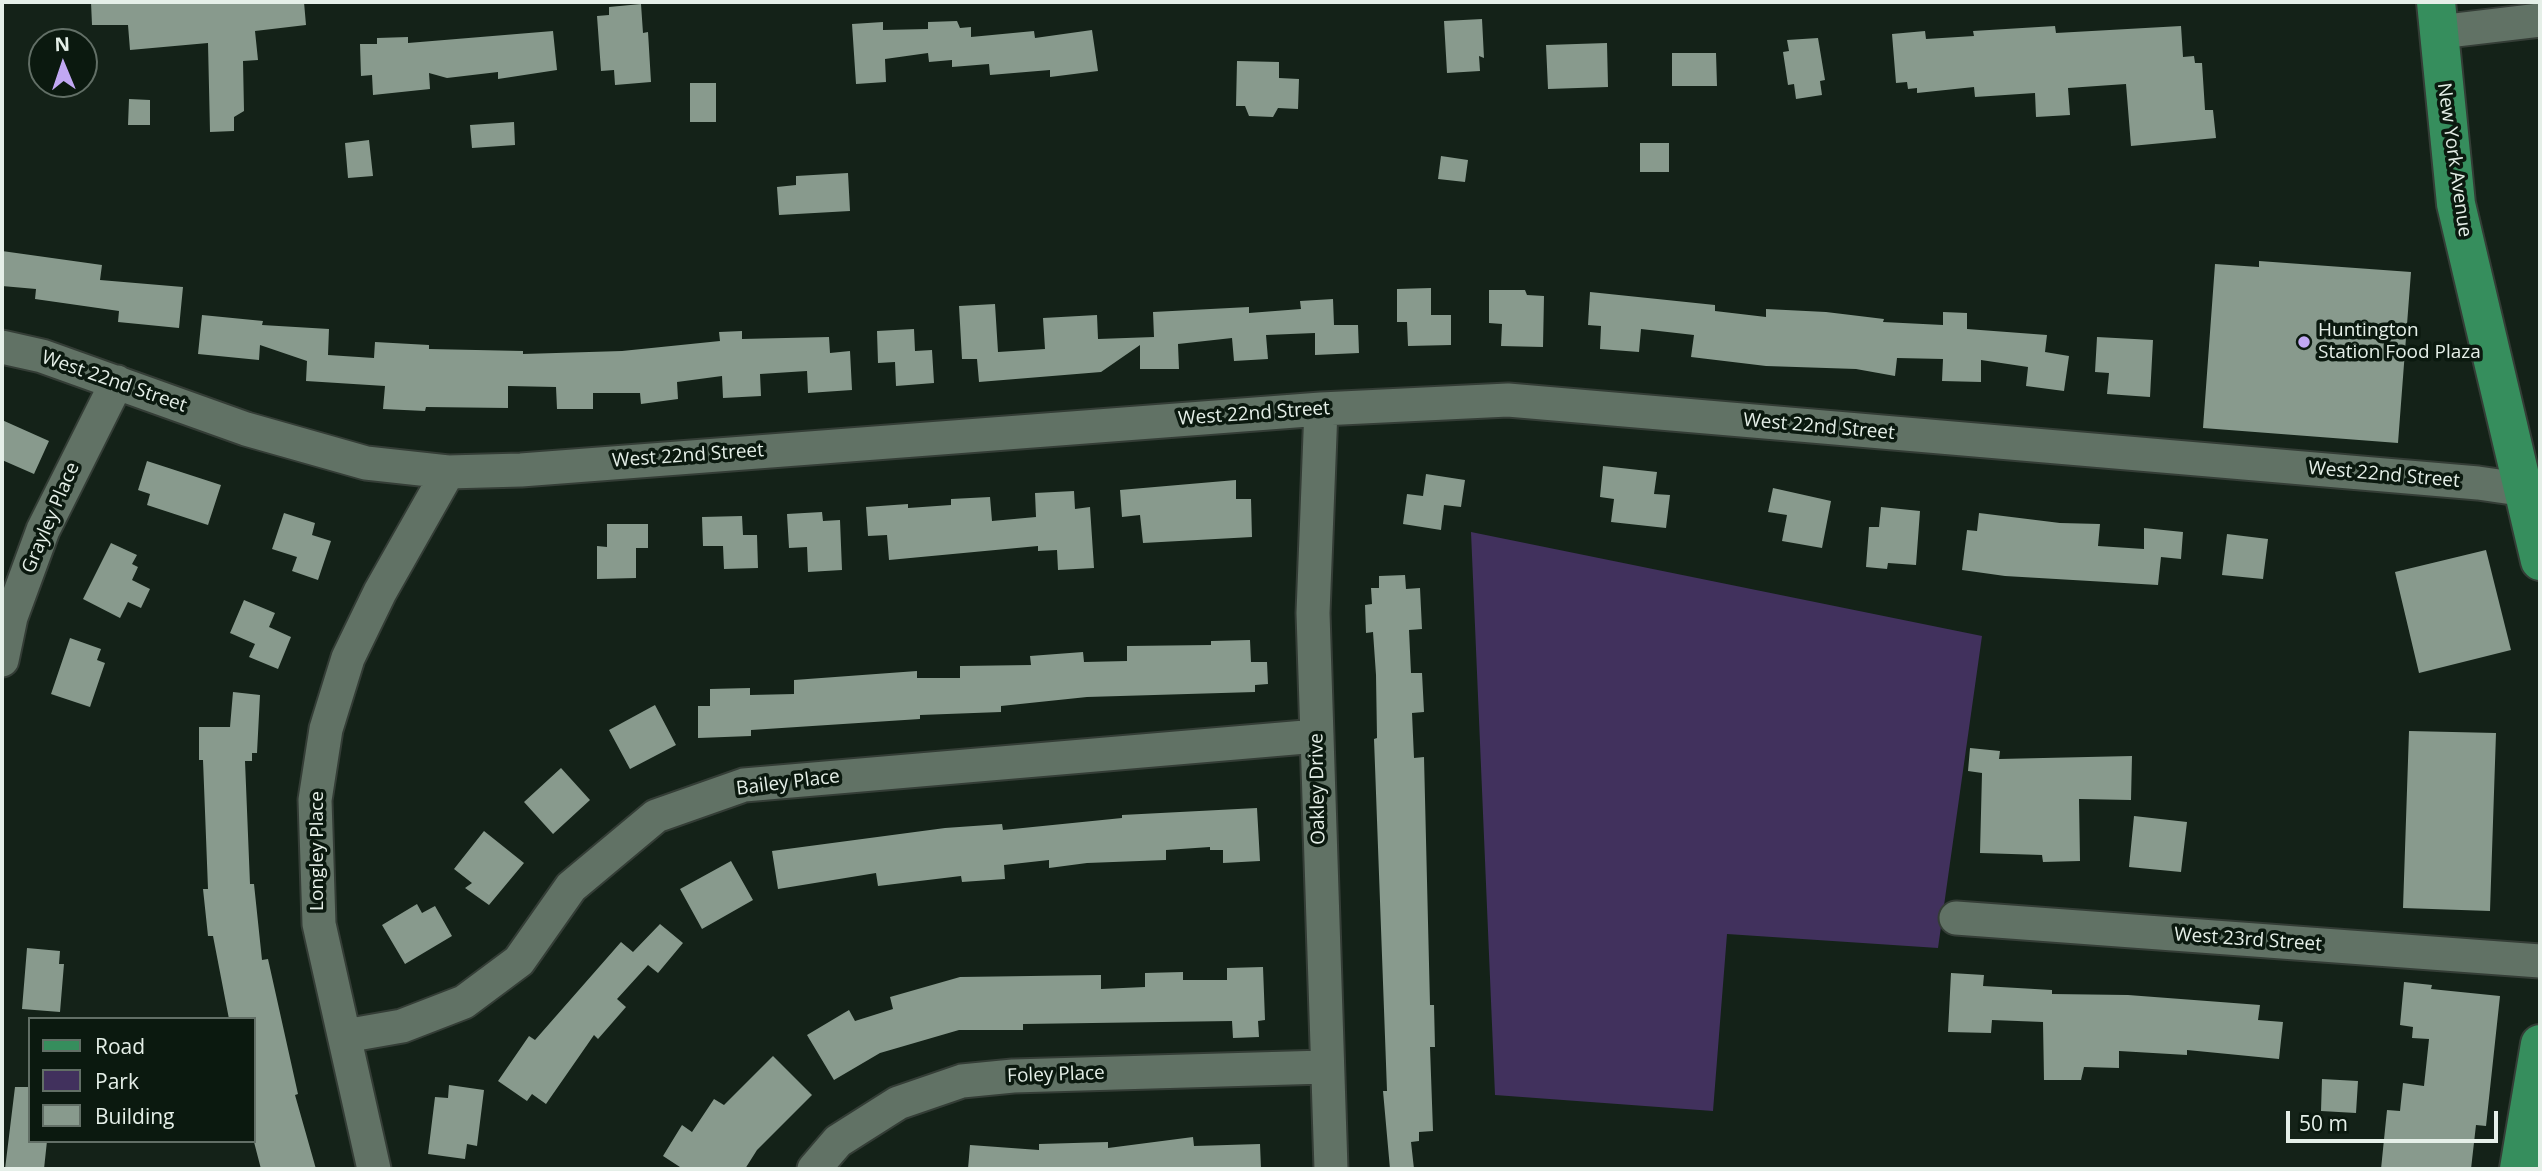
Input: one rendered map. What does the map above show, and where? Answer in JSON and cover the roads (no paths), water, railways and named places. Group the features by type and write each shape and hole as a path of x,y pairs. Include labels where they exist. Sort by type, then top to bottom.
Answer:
{"main road":[{"name":"New York Avenue","path":"2438,17 2456,204 2531,490 2540,561"},
{"path":"2519,1169 2540,1044"}],"street":[{"path":"2438,17 2540,20"},
{"name":"West 22nd Street","path":"2,346 42,356 246,429 366,463 447,472 521,470 1457,401 1568,403 2531,490"},
{"name":"Grayley Place","path":"2,660 11,617 43,530 117,382"},
{"name":"Oakley Drive","path":"1321,409 1313,612 1325,1067 1331,1169"},
{"name":"Longley Place","path":"374,1169 319,924 315,800 326,729 348,658 380,592 447,472"},
{"name":"Bailey Place","path":"345,1036 402,1026 464,1002 519,961 571,887 656,816 744,785 1317,736"},
{"name":"West 23rd Street","path":"1956,918 2540,961"},
{"name":"Foley Place","path":"814,1169 838,1141 898,1103 962,1081 1013,1076 1325,1067"}],"place":[{"name":"Huntington Station Food Plaza","path":"2304,342"}]}
